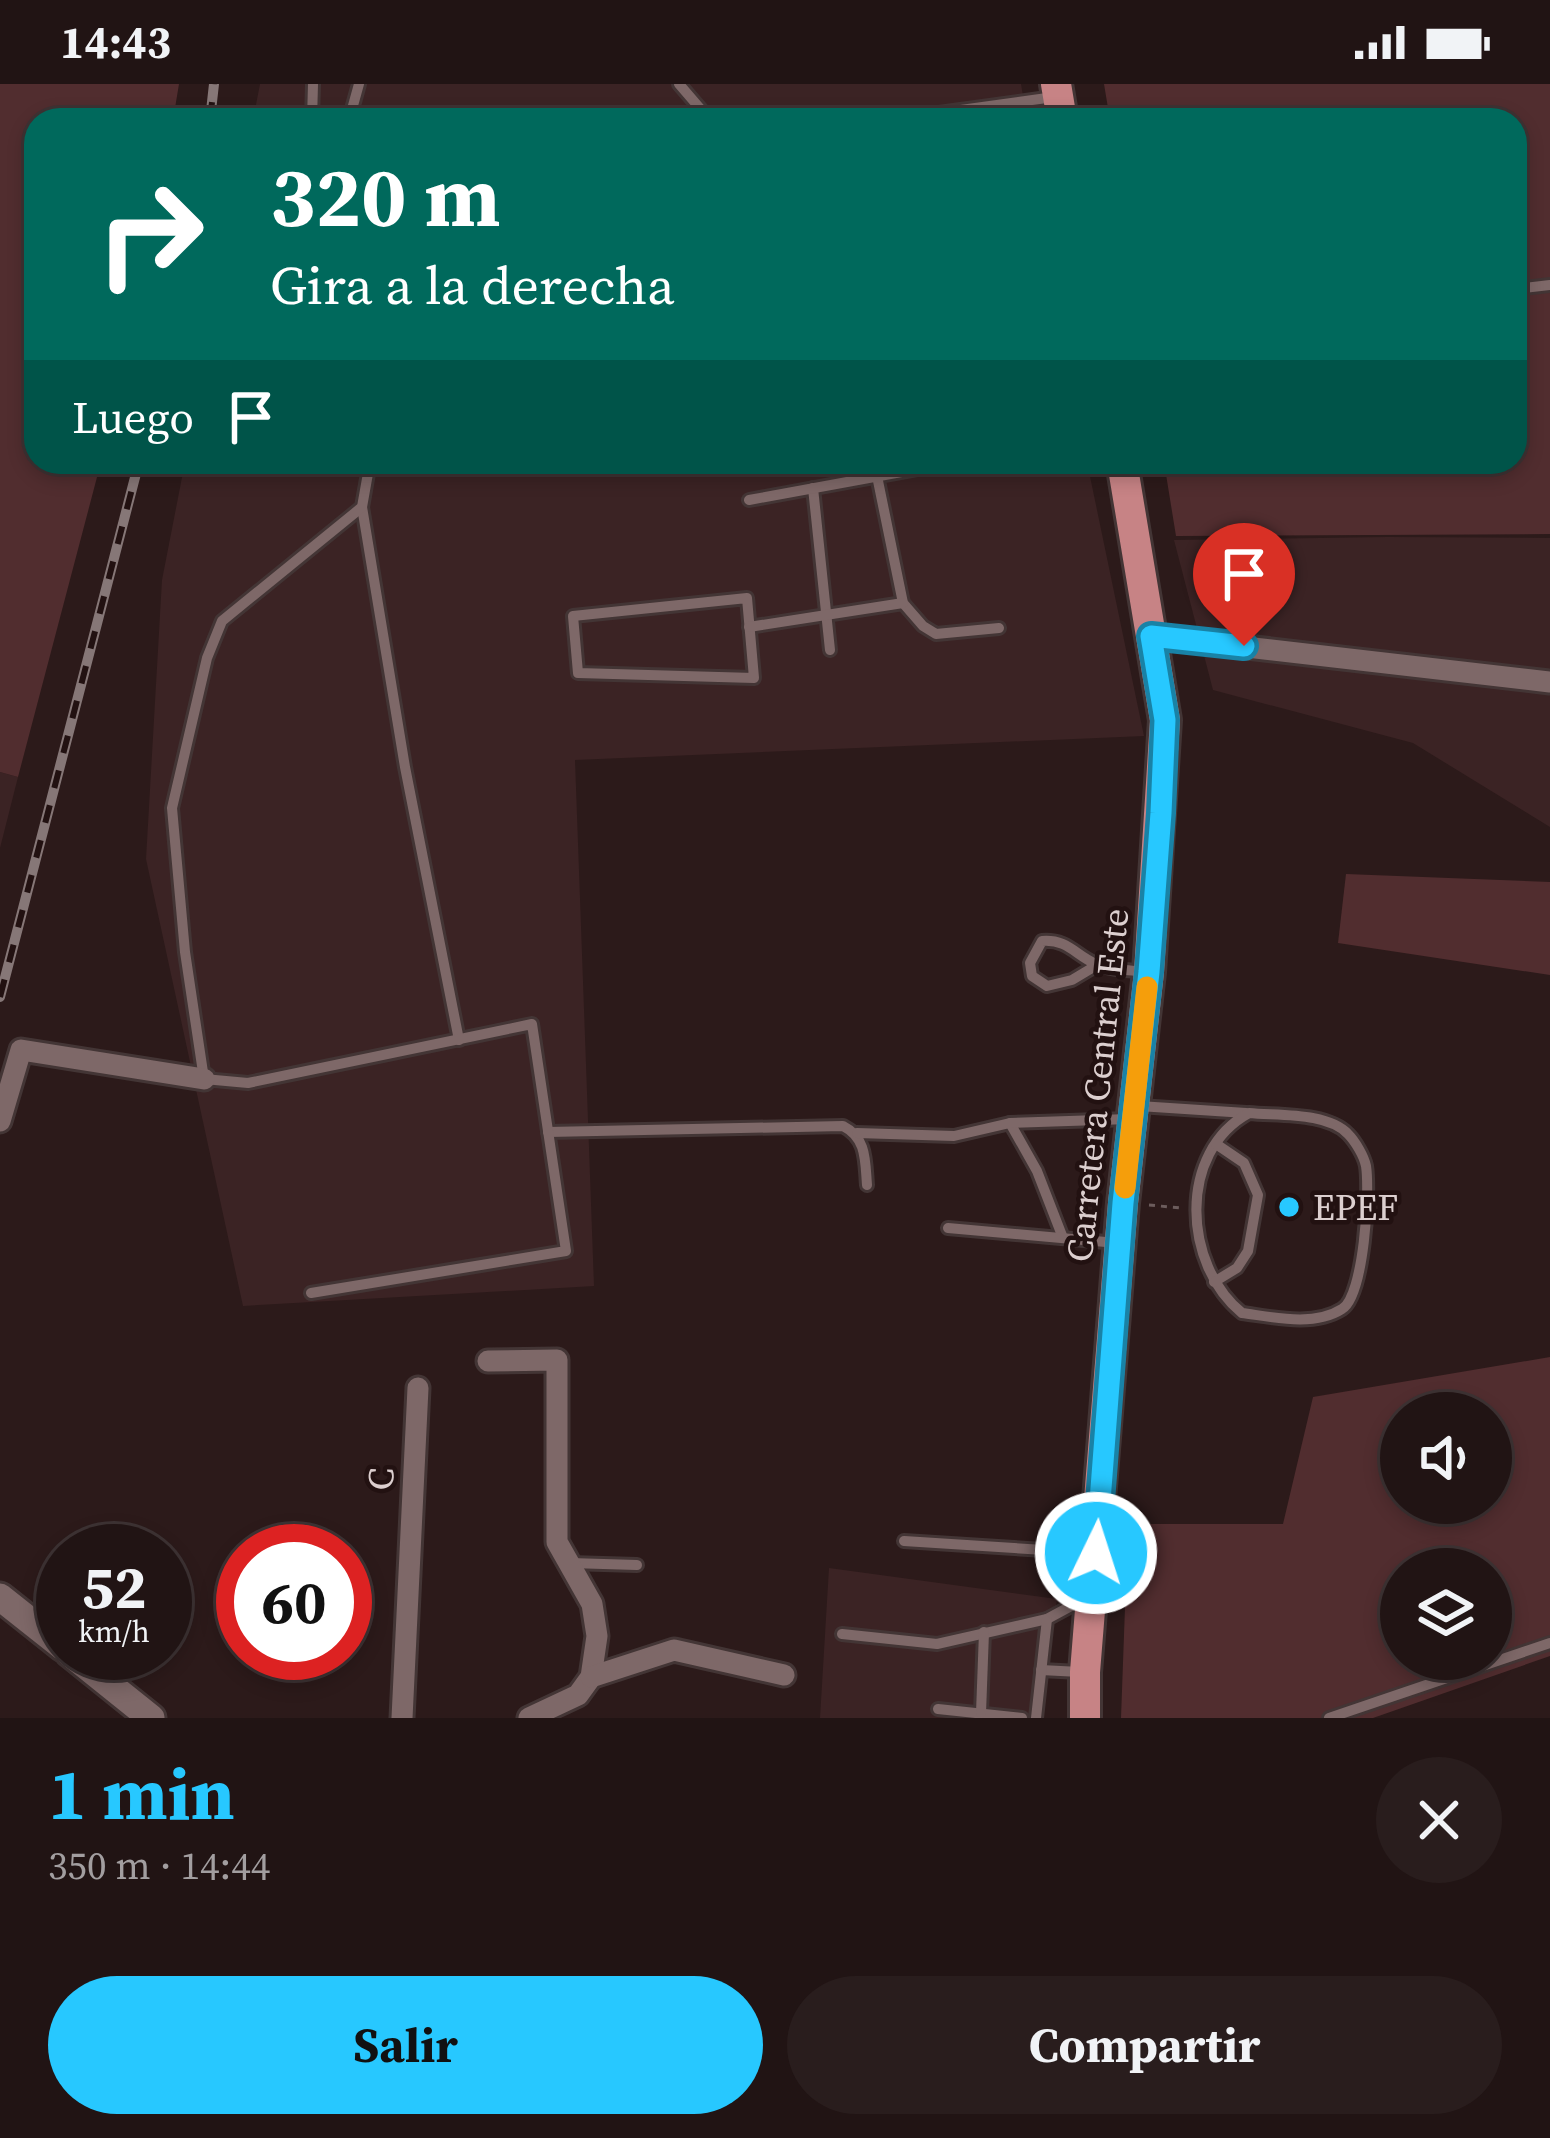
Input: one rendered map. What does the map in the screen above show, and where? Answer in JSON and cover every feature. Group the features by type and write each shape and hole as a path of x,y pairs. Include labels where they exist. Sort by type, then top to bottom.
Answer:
{"main road":[{"name":"Carretera Central Este","path":"1085,1718 1084,1672 1123,1203 1149,972 1165,720 1124,474"}],"street":[{"path":"1151,636 1550,682"},
{"path":"0,1121 20,1050 204,1079"},
{"path":"488,1361 557,1360 557,1542 592,1604 597,1636 592,1677 578,1695 529,1718"},
{"name":"C","path":"402,1718 418,1388"},
{"path":"0,1597 36,1626"},
{"path":"592,1677 674,1649 784,1676"},
{"path":"104,1680 151,1718"}],"lane":[{"path":"680,84 700,108"},
{"path":"991,108 1059,100"},
{"path":"368,474 362,507 405,767 459,1040"},
{"path":"749,500 888,474"},
{"path":"877,476 903,603 936,634 999,628"},
{"path":"813,488 830,650"},
{"path":"311,1293 566,1251 532,1024 248,1083 204,1079 185,952 172,808 207,658 222,621 362,507"},
{"path":"747,598 749,627 754,678 578,673 573,616 747,598"},
{"path":"749,627 903,603"},
{"path":"1096,965 1072,980 1047,986 1032,976 1030,963 1042,941 1050,940 1064,942 1096,965 1149,972"},
{"path":"548,1132 818,1124 843,1126 857,1133 954,1136 1010,1123 1133,1112 1249,1113 1333,1123 1349,1135 1366,1162 1357,1290 1348,1306 1337,1312 1315,1318 1242,1313 1214,1282 1199,1246 1196,1210 1204,1168 1232,1122 1249,1113"},
{"path":"1010,1123 1037,1171 1063,1238"},
{"path":"857,1133 867,1185"},
{"path":"1214,1282 1237,1268 1248,1251 1258,1195 1244,1162 1216,1144"},
{"path":"948,1228 1120,1243"},
{"path":"904,1541 1096,1553"},
{"path":"567,1563 637,1565"},
{"path":"842,1634 937,1644 1047,1619 1093,1595"},
{"path":"1036,1718 1047,1619"},
{"path":"981,1714 984,1631"},
{"path":"1329,1718 1550,1643"},
{"path":"1042,1670 1084,1672"},
{"path":"938,1709 1022,1718"}],"path":[{"path":"1123,1203 1196,1210"}],"shaded area":[{"path":"0,84 179,84 175,108 24,108 24,474 98,474 18,777 0,772"},
{"path":"260,84 1021,84 1025,108 255,108"},
{"path":"1104,84 1550,84 1550,534 1176,536 1166,474 1527,474 1527,108 1108,108"},
{"path":"183,474 1089,474 1144,736 575,760 594,1286 243,1306 146,859 162,580"},
{"path":"1550,538 1550,827 1413,743 1213,690 1174,540"},
{"path":"0,772 18,777 0,848"},
{"path":"1346,874 1550,882 1550,975 1338,943"},
{"path":"1550,1357 1550,1656 1512,1669 1512,1548 1380,1548 1380,1680 1481,1680 1373,1718 1121,1718 1128,1524 1283,1524 1313,1397"},
{"path":"829,1568 1057,1599 1042,1718 820,1718"}],"railway":[{"path":"211,108 214,84"},
{"path":"0,997 136,474"}],"slow traffic":[{"path":"1125,1188 1147,987"}],"place":[{"name":"EPEF","path":"1289,1207"}],"route":[{"path":"1096,1553 1123,1203 1161,813 1165,720 1151,636 1244,646"}]}
